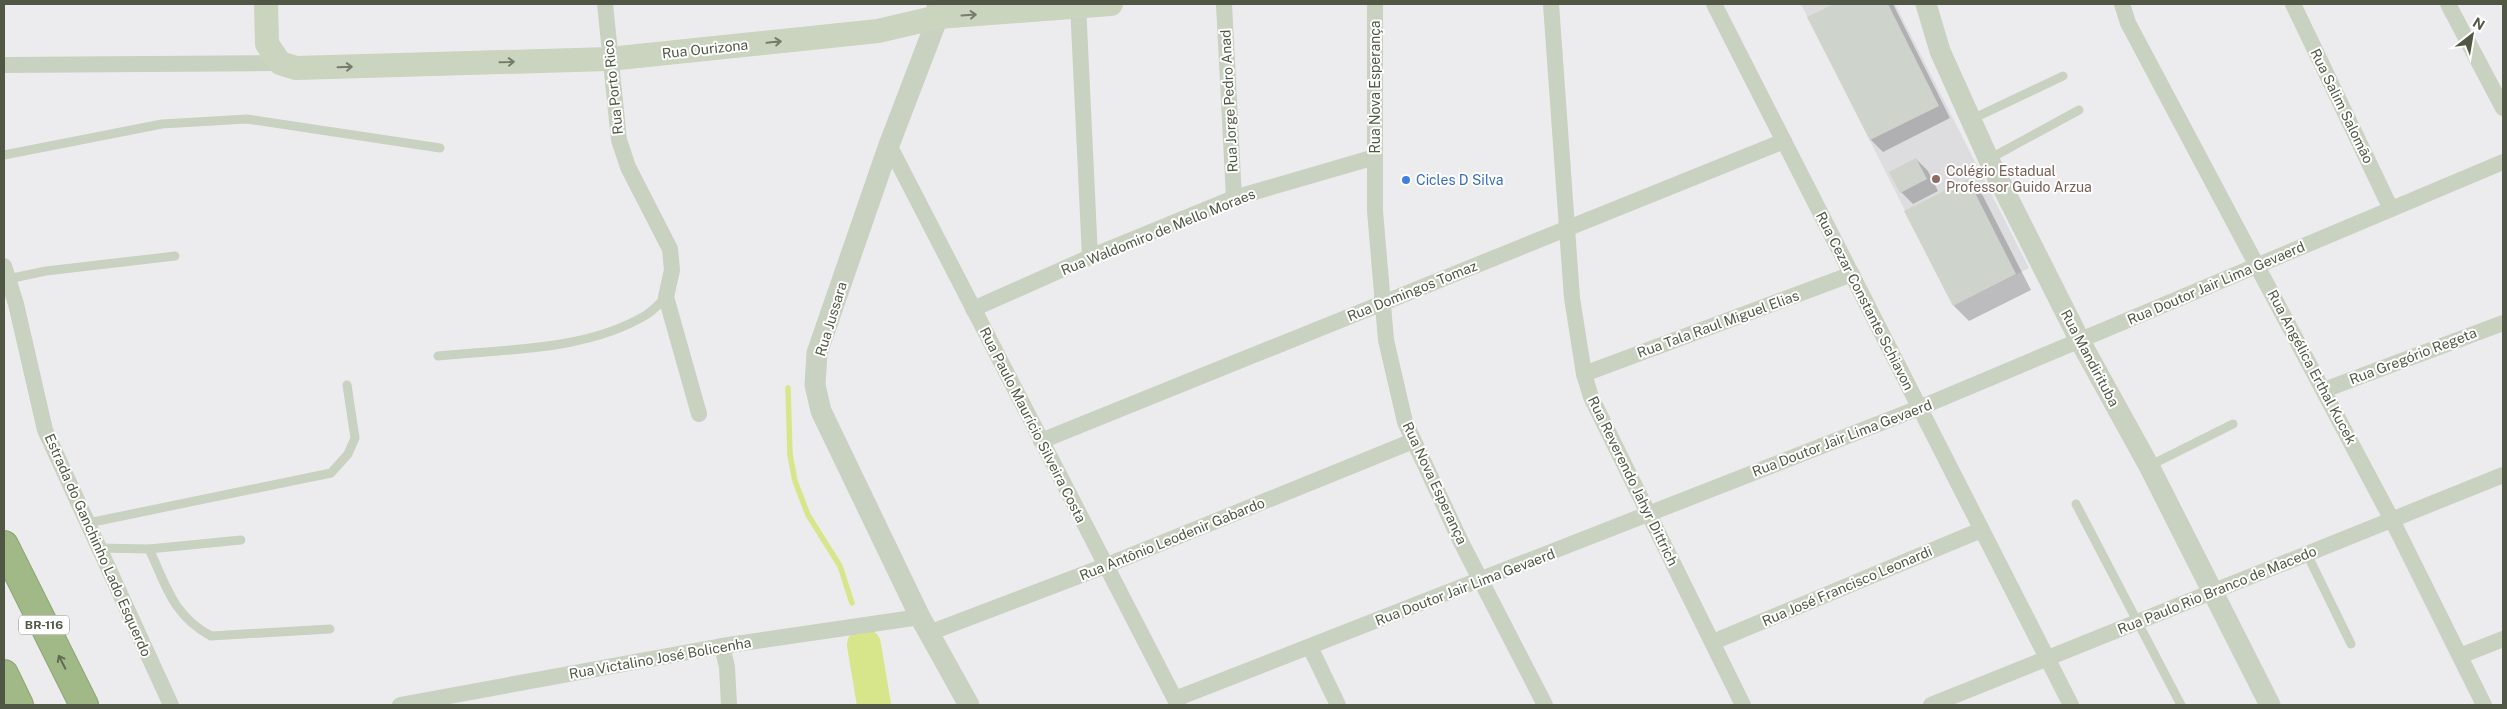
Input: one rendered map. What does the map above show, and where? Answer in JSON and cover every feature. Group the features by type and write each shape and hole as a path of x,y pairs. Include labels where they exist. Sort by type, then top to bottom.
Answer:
{"highway":[{"name":"BR-116","path":"4,545 84,705"},
{"path":"4,674 19,705"}],"main road":[{"path":"266,4 267,44 288,66"},
{"name":"Rua Ourizona","path":"288,66 609,59 878,31 938,10 1112,4"}],"street":[{"name":"Rua Porto Rico","path":"606,4 609,59 619,140 628,167 670,249 672,270 666,297"},
{"name":"Rua Jorge Pedro Anad","path":"1224,4 1234,198"},
{"name":"Rua Nova Esperança","path":"1375,4 1375,211 1386,340 1405,422 1481,581 1545,705"},
{"name":"Rua Reverendo Jahyr Dittrich","path":"1551,4 1572,298 1584,374 1591,397 1743,705"},
{"name":"Rua Cezar Constante Schiavon","path":"1714,4 2071,705"},
{"name":"Rua Mandirituba","path":"1926,4 1940,51 1988,160 2080,341 2149,466 2270,705"},
{"name":"Rua Angélica Erthal Kucek","path":"2122,4 2128,23 2392,520 2484,705"},
{"name":"Rua Salim Salomão","path":"2293,4 2391,209"},
{"path":"2448,4 2503,108"},
{"path":"1078,5 1090,257"},
{"name":"Rua Jussara","path":"938,10 889,145 818,354 815,385 821,411 924,625 969,705"},
{"path":"4,65 288,66"},
{"name":"Rua Domingos Tomaz","path":"1041,442 1784,141"},
{"name":"Rua Paulo Maurício Silveira Costa","path":"889,145 1177,702"},
{"name":"Rua Waldomiro de Mello Moraes","path":"973,308 1090,257 1234,198 1375,157"},
{"name":"Rua Doutor Jair Lima Gevaerd","path":"1177,702 1310,647 1920,408 2503,162"},
{"name":"Estrada do Ganchinho Lado Esquerdo","path":"6,273 16,304 45,430 171,705"},
{"name":"Rua Tala Raul Miguel Elias","path":"1584,374 1852,274"},
{"path":"666,297 699,414"},
{"name":"Rua Gregório Regeta","path":"2324,390 2503,322"},
{"name":"Rua Antônio Leodenir Gabardo","path":"924,625 1105,566 1413,442"},
{"name":"Rua Paulo Rio Branco de Macedo","path":"1931,705 2503,475"},
{"name":"Rua José Francisco Leonardi","path":"1713,642 1981,530"},
{"name":"Rua Victalino José Bolicenha","path":"400,705 722,646 924,625"},
{"path":"2460,656 2503,639"},
{"path":"722,646 727,667 729,705"},
{"path":"1310,647 1338,705"}],"lane":[{"path":"1970,120 2063,76"},
{"path":"1988,160 2079,110"},
{"path":"4,155 162,124 247,119 440,148"},
{"path":"6,273 46,271 175,256"},
{"path":"438,356 571,342 604,336 648,314 666,297"},
{"path":"88,523 330,473 348,454 355,438 347,385"},
{"path":"2149,466 2233,424"},
{"path":"2076,504 2181,705"},
{"path":"99,548 149,549 241,540"},
{"path":"149,549 178,610 195,627 211,636 330,629"},
{"path":"2307,554 2351,644"}],"shaded area":[{"name":"Colégio Estadual Professor Guido Arzua","path":"1801,4 1895,4 2029,268 1953,306"}],"building":[{"path":"1834,4 1888,4 1939,106 1870,140 1807,17"},
{"path":"1916,158 1927,179 1900,193 1889,172"},
{"path":"1968,179 2016,274 1953,306 1904,211"}],"waterway":[{"path":"788,388 790,455 795,481 808,515 840,566 852,603"},
{"path":"864,645 874,705"}],"place":[{"name":"Colégio Estadual Professor Guido Arzua","path":"1936,179"},
{"name":"Cicles D Silva","path":"1406,180"}]}
